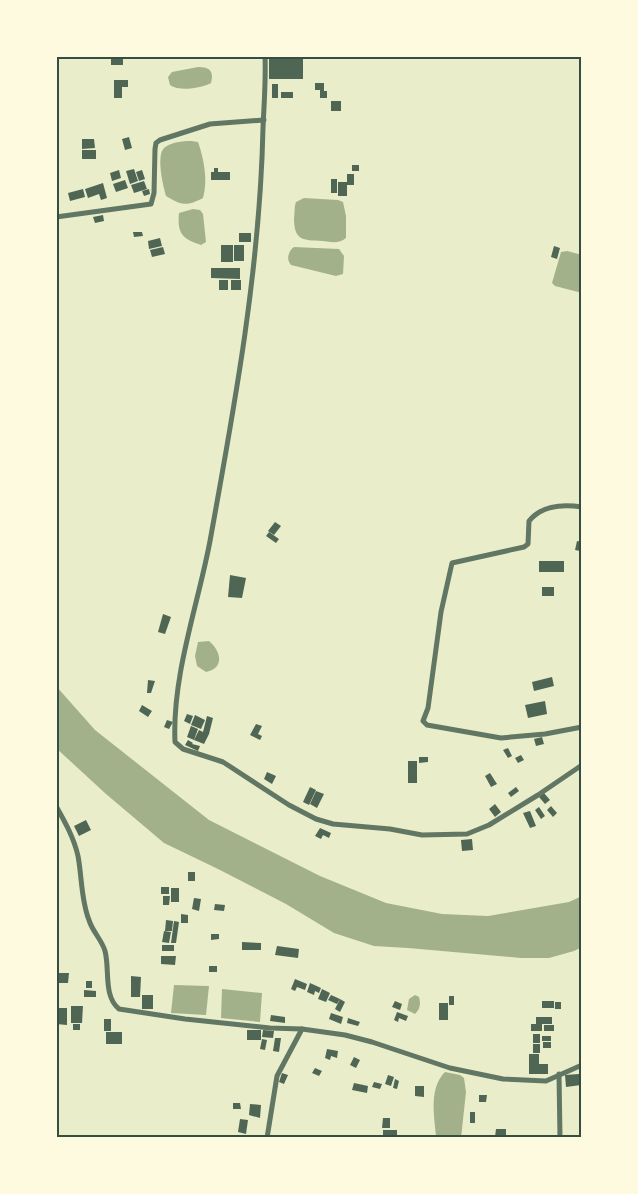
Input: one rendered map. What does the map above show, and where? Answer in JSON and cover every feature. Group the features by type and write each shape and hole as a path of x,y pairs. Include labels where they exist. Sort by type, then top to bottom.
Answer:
{"street":[{"path":"265,56 262,179 246,330 206,562 185,648 178,699 175,742 183,749 223,762 289,805 316,819 340,825 390,829 422,835 468,834 489,825 582,766"},
{"path":"56,217 151,204 154,193 155,149 156,143 160,140 215,123 264,120"},
{"path":"582,506 563,506 540,510 530,521 528,544 524,547 452,563 441,612 428,708 422,721 426,725 501,738 582,728"},
{"path":"56,806 68,828 78,854 89,923 105,949 108,986 114,1005 119,1009 185,1020 302,1029 345,1035 474,1074 526,1081 546,1081 582,1065"},
{"path":"267,1138 277,1076 302,1029"},
{"path":"559,1074 560,1138"}],"shaded area":[{"path":"198,67 210,70 212,75 211,83 190,88 179,88 170,85 168,77 172,72"},
{"path":"198,142 202,155 205,170 204,191 203,198 184,204 166,196 161,171 161,157 164,148 170,144"},
{"path":"304,198 343,202 346,216 346,238 338,242 332,242 301,238 294,226 294,218 296,202"},
{"path":"193,209 200,210 203,214 206,242 201,245 185,238 179,226 179,213"},
{"path":"294,247 339,249 344,256 343,274 336,276 291,265 288,256"},
{"path":"567,251 582,255 582,293 555,286 552,283 561,252"},
{"path":"209,641 216,649 219,659 216,667 206,672 197,666 195,656 198,642"},
{"path":"56,686 95,730 209,820 320,876 386,903 442,914 488,916 569,902 582,896 582,947 549,958 521,958 374,946 334,933 286,904 164,843 106,794 56,748"},
{"path":"174,985 209,986 206,1015 171,1013"},
{"path":"222,989 262,993 260,1022 221,1018"},
{"path":"415,995 419,997 420,1004 415,1014 407,1010 409,999"},
{"path":"445,1072 460,1075 464,1078 466,1092 461,1138 438,1138 436,1135 435,1094 440,1078"}],"building":[{"path":"269,56 303,56 303,79 269,79"},
{"path":"111,59 123,59 123,65 111,65"},
{"path":"114,80 128,80 128,87 122,87 122,98 114,98"},
{"path":"315,83 324,83 324,91 327,91 327,98 320,98 320,90 315,90"},
{"path":"272,84 278,84 278,98 272,98"},
{"path":"281,92 293,92 293,98 281,98"},
{"path":"331,101 341,101 341,111 331,111"},
{"path":"129,137 132,148 125,150 122,139"},
{"path":"82,139 94,139 95,148 82,149"},
{"path":"82,150 96,150 96,159 82,159"},
{"path":"352,165 359,165 359,171 352,171"},
{"path":"214,168 218,168 218,172 230,172 230,180 211,180 211,172 214,172"},
{"path":"134,169 138,181 130,184 126,171"},
{"path":"119,170 121,178 112,181 110,173"},
{"path":"142,170 145,179 139,181 136,172"},
{"path":"347,174 354,174 354,185 347,185 347,196 338,196 338,182 347,182"},
{"path":"331,179 337,179 337,193 331,193"},
{"path":"125,180 128,188 116,192 113,184"},
{"path":"144,181 147,189 134,193 131,185"},
{"path":"103,183 107,198 101,200 99,194 88,198 85,189"},
{"path":"83,189 85,197 70,201 68,193"},
{"path":"149,189 150,194 144,196 142,191"},
{"path":"103,215 104,221 95,223 93,217"},
{"path":"133,232 142,232 143,236 134,237"},
{"path":"239,233 251,233 251,242 239,242"},
{"path":"160,238 162,246 149,249 148,241"},
{"path":"221,245 233,245 233,262 221,262"},
{"path":"234,245 244,245 244,261 234,261"},
{"path":"554,246 560,248 557,259 551,257"},
{"path":"163,247 165,254 152,257 150,250"},
{"path":"211,268 240,268 240,279 211,278"},
{"path":"219,280 228,280 228,290 219,290"},
{"path":"231,280 241,280 241,290 231,290"},
{"path":"275,522 281,526 274,535 268,531"},
{"path":"269,532 279,539 276,543 266,536"},
{"path":"577,541 582,542 580,551 575,550"},
{"path":"539,561 564,561 564,572 539,572"},
{"path":"230,575 246,578 242,598 228,597"},
{"path":"542,587 554,587 554,596 542,596"},
{"path":"163,614 171,617 165,634 158,632"},
{"path":"552,677 554,686 534,691 532,682"},
{"path":"148,680 155,681 151,693 147,693"},
{"path":"545,701 547,714 528,718 525,705"},
{"path":"142,705 152,711 148,717 139,711"},
{"path":"187,714 193,716 190,724 184,721"},
{"path":"195,715 205,720 201,729 191,725"},
{"path":"207,716 213,718 204,744 194,740 199,730 203,732"},
{"path":"167,720 173,722 169,729 164,727"},
{"path":"256,724 262,726 258,734 262,736 260,740 250,735"},
{"path":"191,726 198,729 194,740 187,737"},
{"path":"542,737 544,744 536,746 534,739"},
{"path":"188,740 192,744 200,746 198,751 185,745"},
{"path":"508,748 512,756 508,758 503,750"},
{"path":"521,755 524,760 518,763 515,758"},
{"path":"419,757 428,757 428,762 419,763"},
{"path":"408,761 417,761 417,783 408,783"},
{"path":"267,772 276,776 272,784 264,779"},
{"path":"490,773 497,784 491,787 485,776"},
{"path":"310,787 316,790 309,805 303,802"},
{"path":"516,787 519,791 511,797 508,793"},
{"path":"316,791 324,794 317,808 310,804"},
{"path":"544,793 550,800 545,804 539,797"},
{"path":"495,804 501,812 495,817 489,809"},
{"path":"551,806 557,813 553,817 547,810"},
{"path":"539,807 545,816 541,819 535,810"},
{"path":"530,811 536,826 530,828 523,813"},
{"path":"86,820 91,830 79,836 74,826"},
{"path":"320,828 331,833 329,838 323,835 321,839 315,836"},
{"path":"472,839 473,850 462,851 461,840"},
{"path":"188,872 195,872 195,881 188,881"},
{"path":"161,887 169,887 169,894 161,894"},
{"path":"171,888 179,888 179,902 171,902"},
{"path":"163,896 170,896 169,905 163,905"},
{"path":"194,898 201,899 199,911 192,909"},
{"path":"215,904 225,905 224,911 214,910"},
{"path":"181,914 188,915 188,923 181,923"},
{"path":"166,920 173,921 172,931 165,931"},
{"path":"174,921 179,922 176,943 171,943"},
{"path":"164,931 171,932 169,943 162,942"},
{"path":"211,934 219,934 219,939 211,940"},
{"path":"242,942 261,943 261,950 242,950"},
{"path":"162,945 174,945 174,951 162,951"},
{"path":"277,946 299,949 298,958 275,955"},
{"path":"161,956 176,956 175,965 161,964"},
{"path":"209,966 217,966 217,972 209,972"},
{"path":"56,973 69,973 68,983 56,983"},
{"path":"131,976 141,977 140,997 131,997"},
{"path":"295,979 307,984 305,990 297,987 295,991 291,989"},
{"path":"86,981 92,981 92,988 86,988"},
{"path":"310,983 321,988 319,993 315,991 314,995 307,992"},
{"path":"322,989 330,993 326,1002 318,999"},
{"path":"84,990 96,991 96,997 84,997"},
{"path":"142,995 153,995 153,1009 142,1009"},
{"path":"331,995 340,999 337,1004 328,1000"},
{"path":"449,996 454,996 454,1005 449,1005"},
{"path":"340,999 345,1002 340,1012 335,1009"},
{"path":"395,1001 402,1004 400,1010 392,1007"},
{"path":"542,1001 554,1001 554,1008 542,1008"},
{"path":"555,1002 561,1002 561,1009 555,1009"},
{"path":"439,1003 448,1003 448,1020 439,1020"},
{"path":"71,1006 83,1006 82,1023 71,1023"},
{"path":"56,1008 67,1008 67,1025 56,1024"},
{"path":"397,1012 408,1016 406,1021 399,1018 398,1022 394,1020"},
{"path":"331,1013 343,1017 341,1024 329,1019"},
{"path":"271,1015 285,1017 285,1023 270,1021"},
{"path":"536,1017 552,1017 552,1024 542,1024 542,1031 531,1031 531,1024 536,1024"},
{"path":"348,1018 360,1022 358,1026 347,1023"},
{"path":"104,1019 111,1019 111,1031 104,1031"},
{"path":"73,1024 80,1024 80,1030 73,1030"},
{"path":"544,1025 554,1025 554,1031 544,1031"},
{"path":"247,1030 261,1030 261,1040 247,1040"},
{"path":"263,1030 274,1031 273,1038 262,1037"},
{"path":"106,1032 122,1032 122,1044 106,1044"},
{"path":"533,1034 540,1034 540,1043 533,1043"},
{"path":"542,1036 551,1036 551,1041 542,1041"},
{"path":"275,1038 281,1038 279,1052 273,1051"},
{"path":"262,1039 267,1040 265,1050 260,1049"},
{"path":"543,1042 551,1042 551,1048 543,1048"},
{"path":"533,1044 540,1044 540,1053 533,1053"},
{"path":"327,1049 338,1051 337,1058 331,1056 330,1060 325,1058"},
{"path":"529,1054 539,1054 539,1064 548,1064 548,1074 529,1074"},
{"path":"354,1057 360,1060 356,1068 350,1065"},
{"path":"315,1068 322,1071 319,1076 312,1073"},
{"path":"282,1073 288,1075 284,1084 279,1082"},
{"path":"579,1074 581,1085 566,1087 565,1075"},
{"path":"388,1075 394,1077 391,1086 385,1084"},
{"path":"395,1079 399,1081 397,1089 393,1088"},
{"path":"374,1082 382,1084 380,1089 372,1087"},
{"path":"354,1083 368,1086 367,1093 352,1090"},
{"path":"415,1086 424,1086 424,1097 415,1096"},
{"path":"479,1095 487,1095 486,1102 479,1102"},
{"path":"233,1103 240,1103 241,1109 233,1109"},
{"path":"250,1104 261,1105 260,1118 249,1115"},
{"path":"470,1112 475,1112 475,1123 470,1123"},
{"path":"383,1118 390,1118 390,1128 382,1128"},
{"path":"240,1119 248,1120 246,1134 238,1132"},
{"path":"496,1129 506,1129 506,1137 495,1137"},
{"path":"383,1130 397,1130 397,1138 388,1138 388,1135 383,1135"}]}
